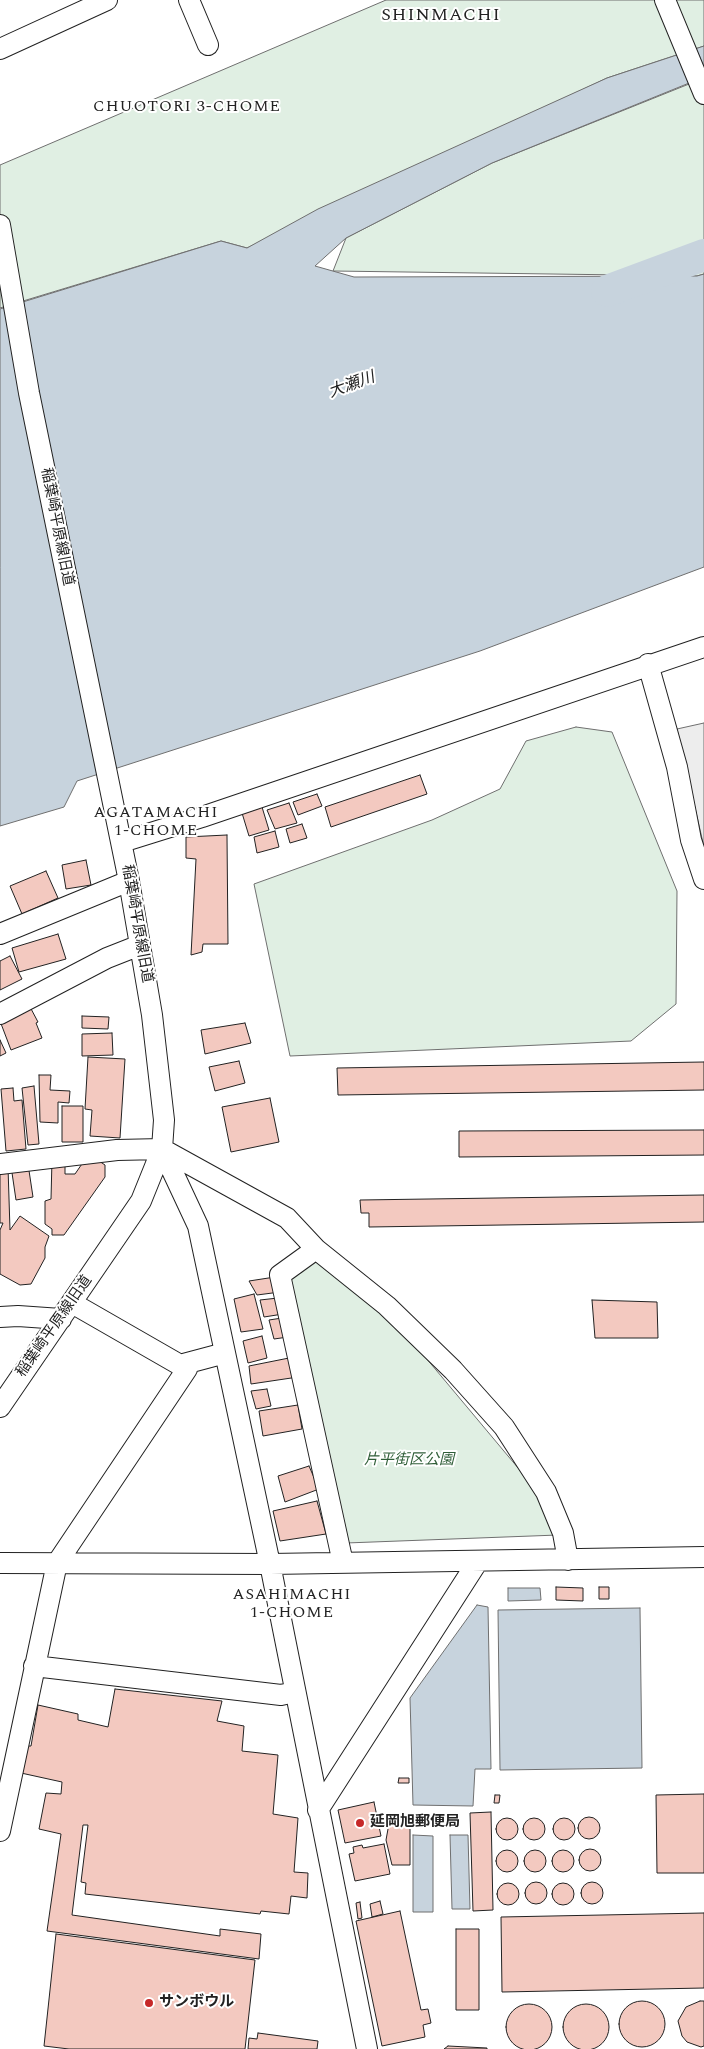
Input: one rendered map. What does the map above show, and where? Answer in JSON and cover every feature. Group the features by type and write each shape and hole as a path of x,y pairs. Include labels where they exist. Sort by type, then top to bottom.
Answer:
{"street":[{"path":"0,49 107,0"},
{"path":"189,0 208,45"},
{"path":"665,0 704,94"},
{"name":"稲葉崎平原線旧道","path":"0,225 29,393 122,842 152,1016 164,1120 162,1148 141,1201 0,1406"},
{"path":"122,842 220,811 648,664 704,647"},
{"path":"648,664 677,767 691,840 704,879"},
{"path":"0,934 129,881"},
{"path":"0,1014 107,958 140,945"},
{"path":"0,1164 117,1150 162,1148 287,1218 316,1249 387,1306 453,1370 504,1428 546,1492 563,1533 568,1560"},
{"path":"162,1148 198,1226 270,1564 367,2049"},
{"path":"316,1249 280,1276 343,1563"},
{"path":"0,1831 6,1776 34,1666 57,1563 187,1369 72,1303"},
{"path":"0,1318 18,1316 61,1319"},
{"path":"180,1365 225,1353"},
{"path":"0,1563 270,1564 704,1557"},
{"path":"318,1810 478,1561"},
{"path":"34,1666 281,1695 295,1692"}],"green space":[{"path":"386,0 704,0 704,46 607,78 247,248 221,241 0,308 0,165"},
{"path":"704,78 704,274 697,276 333,271 346,238 492,163"},
{"path":"576,727 612,732 677,891 676,1004 631,1041 290,1056 254,884 432,820 500,789 526,741"},
{"name":"片平街区公園","path":"314,1255 370,1301 426,1358 534,1487 558,1535 346,1543 285,1275"}],"shaded area":[{"path":"704,723 704,847 677,729"}],"water":[{"path":"704,46 704,77 492,163 346,238 315,266 354,277 697,276 704,274 704,567 480,651 77,781 64,807 0,826 0,309 221,241 247,248 318,209 607,78"},
{"path":"508,1588 540,1588 541,1600 508,1601"},
{"path":"477,1605 488,1607 491,1769 475,1769 473,1806 413,1805 410,1698"},
{"path":"640,1608 642,1768 500,1770 498,1610"},
{"path":"413,1835 433,1836 433,1912 413,1912"},
{"path":"450,1835 468,1835 470,1909 452,1909"}],"building":[{"path":"420,775 427,794 331,827 325,807"},
{"path":"317,794 322,806 298,815 293,802"},
{"path":"289,803 297,823 275,829 267,810"},
{"path":"262,807 269,830 249,836 242,813"},
{"path":"302,824 307,838 290,843 286,829"},
{"path":"275,831 279,847 257,853 254,837"},
{"path":"227,835 228,944 203,944 202,952 191,955 196,859 186,858 186,837"},
{"path":"86,860 91,885 66,889 62,865"},
{"path":"46,871 58,898 22,914 10,886"},
{"path":"58,934 66,959 19,972 12,948"},
{"path":"10,956 22,979 0,990 0,961"},
{"path":"29,1005 38,1022 36,1023 42,1038 11,1050 0,1021"},
{"path":"82,1016 109,1017 108,1029 82,1028"},
{"path":"245,1023 251,1043 205,1054 201,1030"},
{"path":"112,1033 113,1055 82,1056 82,1034"},
{"path":"0,1040 6,1053 0,1056"},
{"path":"88,1057 125,1059 120,1138 90,1136 92,1110 85,1109"},
{"path":"239,1061 245,1083 215,1091 209,1067"},
{"path":"704,1062 704,1090 338,1095 337,1068"},
{"path":"39,1075 51,1075 50,1090 70,1091 69,1103 58,1102 58,1123 40,1122"},
{"path":"34,1086 39,1144 28,1145 22,1088"},
{"path":"13,1088 14,1101 22,1100 26,1149 6,1151 1,1089"},
{"path":"270,1098 279,1142 231,1152 222,1107"},
{"path":"62,1106 83,1106 83,1142 62,1142"},
{"path":"704,1130 704,1155 459,1157 459,1131"},
{"path":"86,1158 96,1159 105,1165 105,1177 64,1235 52,1235 52,1229 45,1224 45,1201 51,1199 52,1159 65,1159 65,1174 75,1174"},
{"path":"28,1164 33,1197 16,1200 11,1166"},
{"path":"8,1167 10,1230 20,1216 49,1236 45,1247 45,1258 31,1284 20,1285 0,1274 0,1230 3,1223 0,1223 0,1168"},
{"path":"704,1195 704,1222 369,1227 369,1213 361,1213 360,1200"},
{"path":"275,1277 280,1292 257,1295 249,1281"},
{"path":"254,1294 263,1329 241,1332 234,1299"},
{"path":"278,1298 283,1314 264,1317 260,1300"},
{"path":"592,1300 657,1302 658,1338 595,1338"},
{"path":"282,1318 288,1337 274,1339 269,1320"},
{"path":"262,1336 267,1358 248,1363 243,1341"},
{"path":"294,1357 298,1377 251,1384 249,1366"},
{"path":"267,1389 271,1406 256,1409 251,1391"},
{"path":"298,1405 302,1429 263,1436 259,1411"},
{"path":"309,1466 319,1489 285,1502 278,1476"},
{"path":"317,1501 326,1534 280,1541 273,1511"},
{"path":"556,1587 583,1588 583,1601 556,1600"},
{"path":"599,1587 609,1587 609,1599 599,1599"},
{"path":"115,1689 222,1701 217,1721 244,1726 242,1751 278,1755 273,1814 298,1818 294,1872 308,1873 307,1898 291,1896 289,1914 261,1911 260,1914 85,1894 86,1883 81,1882 88,1825 83,1825 72,1915 220,1936 220,1929 261,1934 259,1959 47,1931 61,1834 39,1829 46,1793 61,1794 62,1782 21,1773 26,1746 31,1746 38,1705 78,1714 78,1720 108,1727"},
{"path":"399,1778 409,1778 409,1783 398,1783"},
{"path":"704,1794 704,1873 657,1873 656,1795"},
{"path":"495,1795 500,1795 499,1803 494,1803"},
{"name":"延岡旭郵便局","path":"374,1802 381,1836 345,1843 338,1810"},
{"path":"491,1812 493,1910 473,1911 470,1813"},
{"path":"589,1817 597,1820 600,1828 597,1836 589,1839 581,1836 578,1828 581,1820"},
{"path":"390,1818 410,1818 410,1865 392,1865 386,1840"},
{"path":"507,1818 515,1821 518,1829 515,1837 507,1840 499,1837 496,1829 499,1821"},
{"path":"534,1818 542,1821 545,1829 542,1837 534,1840 526,1837 523,1829 526,1821"},
{"path":"564,1818 572,1821 575,1829 572,1837 564,1840 556,1837 553,1829 556,1821"},
{"path":"384,1844 390,1874 355,1881 349,1854 354,1853 353,1847 362,1845 363,1848"},
{"path":"590,1849 598,1852 601,1860 598,1868 590,1871 582,1868 579,1860 582,1852"},
{"path":"507,1850 515,1853 518,1861 515,1869 507,1872 499,1869 496,1861 499,1853"},
{"path":"535,1850 543,1853 546,1861 543,1869 535,1872 527,1869 524,1861 527,1853"},
{"path":"563,1850 571,1853 574,1861 571,1869 563,1872 555,1869 552,1861 555,1853"},
{"path":"536,1882 544,1885 547,1893 544,1901 536,1904 528,1901 525,1893 528,1885"},
{"path":"592,1882 600,1885 603,1893 600,1901 592,1904 584,1901 581,1893 584,1885"},
{"path":"508,1883 516,1886 519,1894 516,1902 508,1905 500,1902 497,1894 500,1886"},
{"path":"563,1883 571,1886 574,1894 571,1902 563,1905 555,1902 552,1894 555,1886"},
{"path":"380,1901 383,1914 372,1917 370,1904"},
{"path":"360,1902 362,1918 358,1919 356,1903"},
{"path":"400,1911 421,2010 428,2009 431,2023 423,2025 425,2037 382,2046 356,1921"},
{"path":"704,1913 704,1988 502,1992 501,1917"},
{"path":"456,1929 479,1929 479,2010 456,2010"},
{"name":"サンボウル","path":"56,1934 255,1960 245,2049 69,2049 44,2046"},
{"path":"642,2001 655,2005 661,2011 665,2024 661,2037 655,2043 642,2047 629,2043 623,2037 619,2024 623,2011 629,2005"},
{"path":"704,2001 704,2046 701,2047 687,2042 682,2036 678,2021 686,2007"},
{"path":"529,2004 542,2008 548,2014 552,2027 548,2040 542,2046 529,2050 516,2046 510,2040 506,2027 510,2014 516,2008"},
{"path":"586,2004 599,2008 605,2014 609,2027 605,2040 599,2046 586,2050 573,2046 567,2040 563,2027 567,2014 573,2008"},
{"path":"258,2033 318,2041 317,2049 248,2049 249,2038 257,2039"},
{"path":"448,2046 487,2048 487,2049 444,2049"}],"waterway":[{"name":"大瀬川","path":"607,291 704,255"}],"place":[{"name":"延岡旭郵便局","path":"360,1823"},
{"name":"サンボウル","path":"149,2003"}],"district":[{"name":"SHINMACHI","path":"441,16"},
{"name":"CHUOTORI 3-CHOME","path":"187,108"},
{"name":"AGATAMACHI 1-CHOME","path":"156,823"},
{"name":"ASAHIMACHI 1-CHOME","path":"292,1605"}]}
